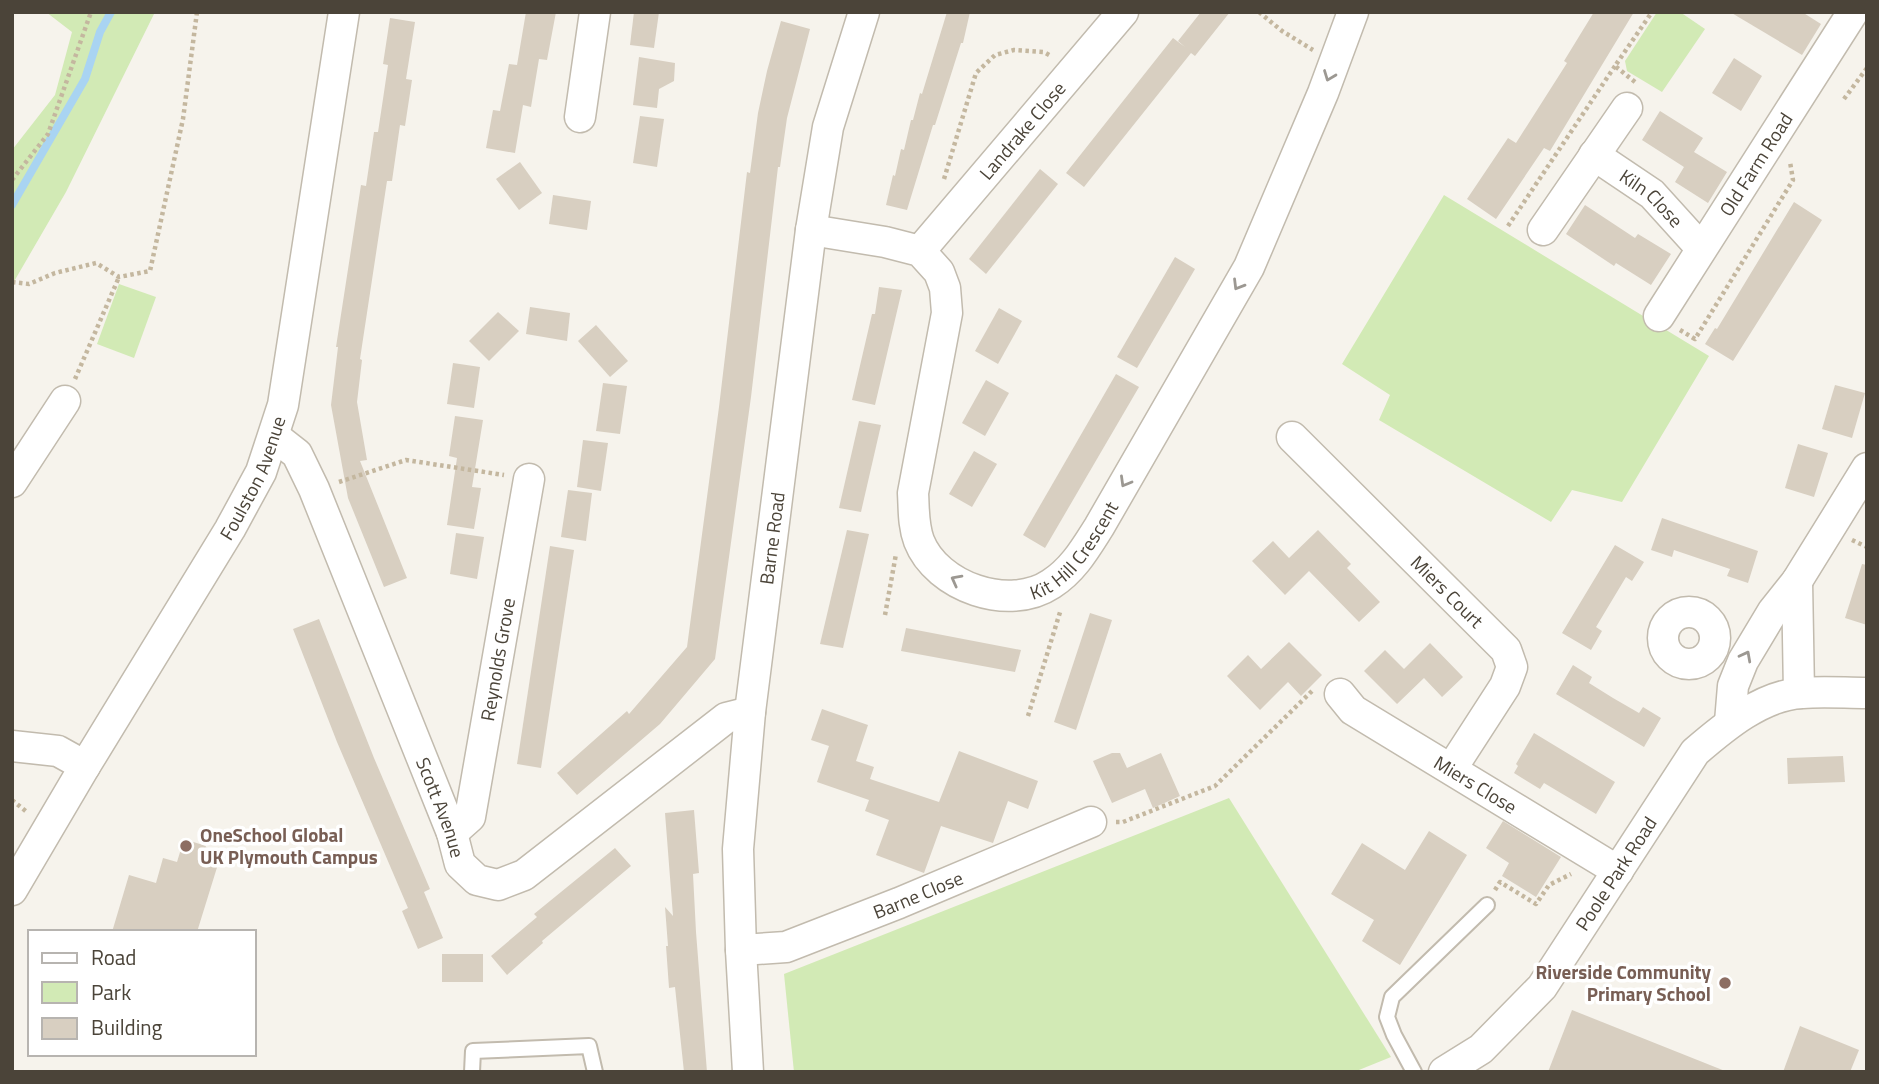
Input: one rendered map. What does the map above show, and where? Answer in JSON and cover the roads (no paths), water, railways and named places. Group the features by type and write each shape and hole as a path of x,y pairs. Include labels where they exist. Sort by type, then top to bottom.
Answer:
{"street":[{"name":"Foulston Avenue","path":"12,890 230,529 261,472 283,405 344,12"},
{"path":"580,117 595,12"},
{"name":"Barne Road","path":"748,1072 738,849 750,712 811,230 828,127 864,12"},
{"name":"Landrake Close","path":"920,251 1123,12"},
{"name":"Kit Hill Crescent","path":"920,251 939,272 945,288 947,313 914,493 914,521 919,542 935,566 954,580 1002,595 1028,594 1055,581 1076,563 1249,267 1353,12"},
{"name":"Old Farm Road","path":"1659,316 1849,14"},
{"path":"1544,230 1627,108"},
{"name":"Kiln Close","path":"1594,155 1652,194 1701,248"},
{"path":"811,230 885,242 920,251"},
{"path":"12,482 65,401"},
{"name":"Scott Avenue","path":"274,436 297,454 314,489 452,833 460,864 477,880 498,885 524,875 726,718 750,712"},
{"name":"Miers Court","path":"1292,437 1506,650 1512,667 1505,686 1452,768"},
{"path":"1730,722 1733,686 1743,661 1773,611 1797,581 1867,468"},
{"name":"Reynolds Grove","path":"452,833 470,817 529,479"},
{"path":"1797,581 1799,693"},
{"path":"1714,632 1773,611"},
{"name":"Poole Park Road","path":"1444,1072 1481,1049 1542,987 1609,865 1695,752 1730,722 1766,703 1799,693 1867,693"},
{"name":"Miers Close","path":"1340,694 1353,710 1609,865"},
{"path":"12,746 58,751 85,766"},
{"name":"Barne Close","path":"741,950 786,947 899,903 1091,821"}],"lane":[{"path":"1414,1072 1387,1017 1392,997 1487,905"},
{"path":"472,1072 473,1051 589,1046 595,1072"}],"waterway":[{"path":"12,205 85,79 100,32 111,12"}],"place":[{"name":"OneSchool Global UK Plymouth Campus","path":"186,846"},
{"name":"Riverside Community Primary School","path":"1725,983"}]}
